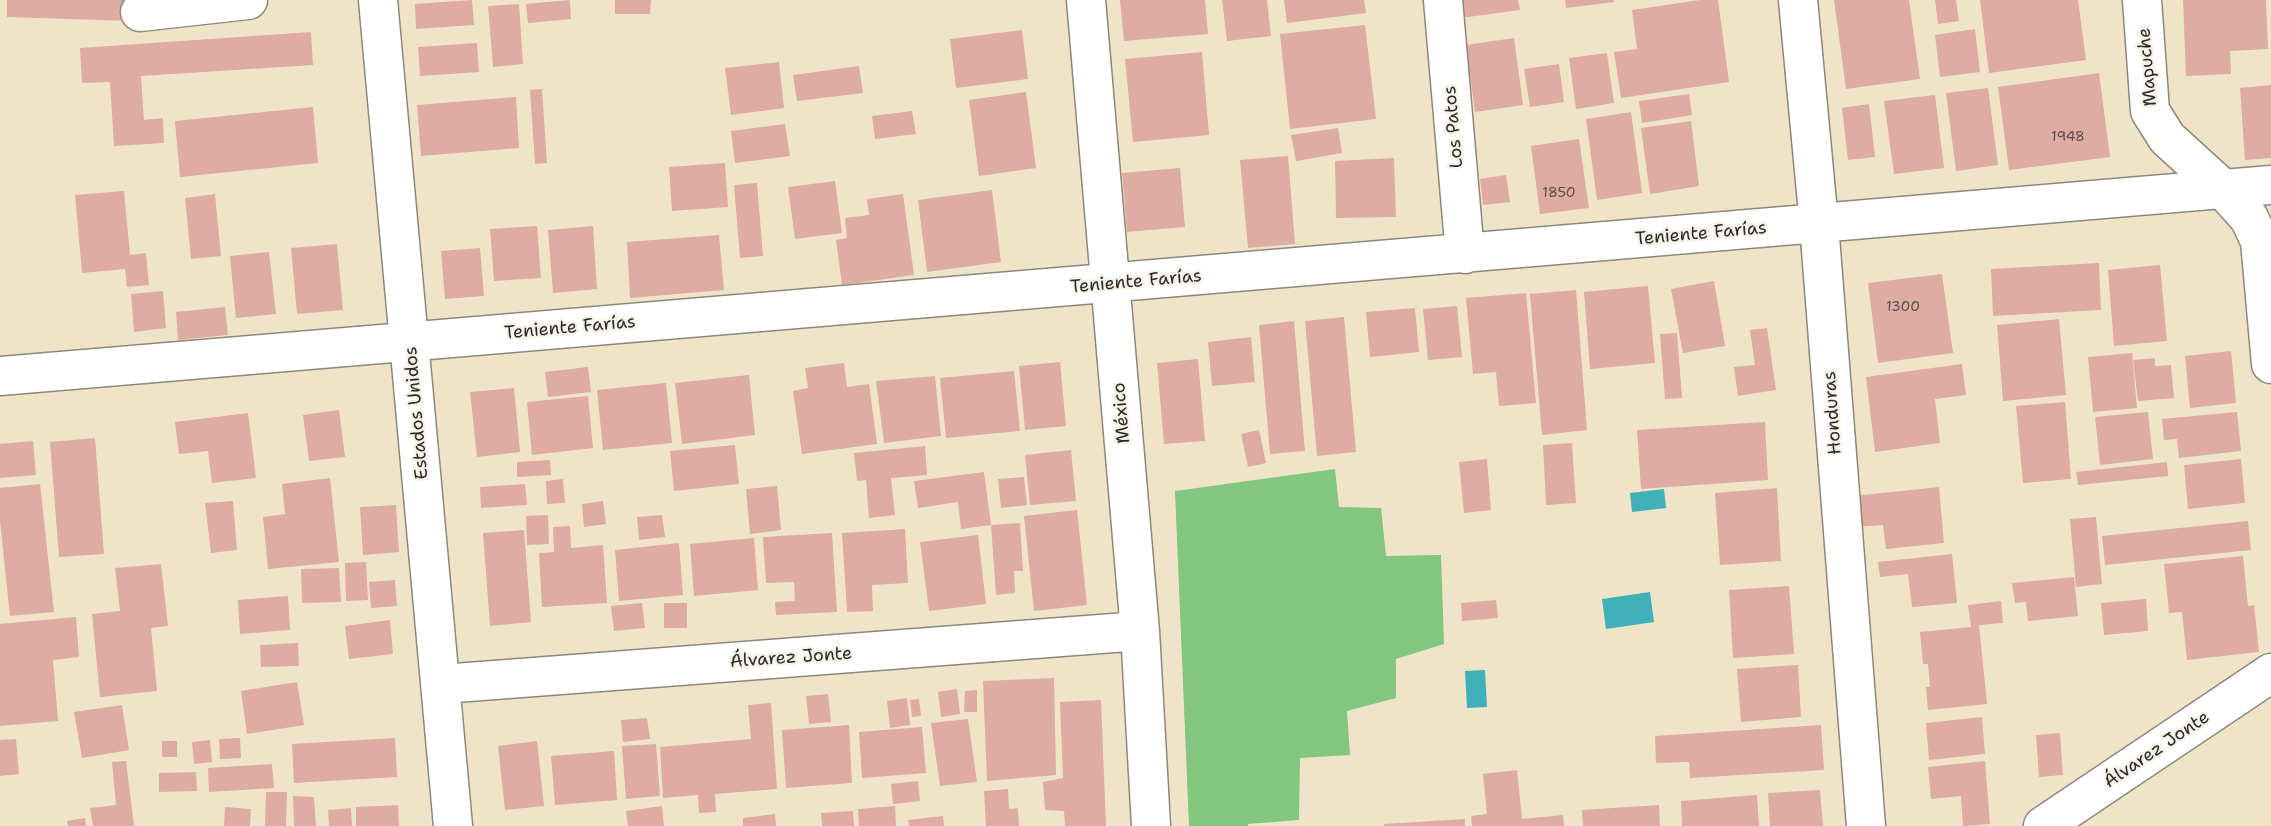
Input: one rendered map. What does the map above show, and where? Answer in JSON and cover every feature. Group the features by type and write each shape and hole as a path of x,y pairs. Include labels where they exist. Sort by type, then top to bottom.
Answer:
{"street":[{"path":"140,12 248,0"},
{"name":"Estados Unidos","path":"379,0 453,826"},
{"name":"México","path":"1086,0 1140,631 1151,826"},
{"name":"Los Patos","path":"1443,0 1465,254"},
{"name":"Honduras","path":"1798,0 1819,223 1866,826"},
{"name":"Mapuche","path":"2142,0 2150,111 2167,138 2223,189 2249,218 2260,241 2271,364"},
{"name":"Teniente Farías","path":"0,376 2271,185"},
{"name":"Álvarez Jonte","path":"442,684 1140,631"},
{"name":"Álvarez Jonte","path":"2043,826 2271,673"}],"green space":[{"path":"1335,469 1339,507 1381,508 1386,556 1441,555 1444,644 1396,659 1396,698 1347,711 1350,755 1300,758 1299,820 1248,826 1189,826 1175,491"}],"water":[{"path":"1664,489 1666,508 1632,512 1630,493"},
{"path":"1650,592 1654,622 1606,629 1602,599"},
{"path":"1485,670 1487,707 1467,708 1465,671"}],"building":[{"path":"7,0 132,0 131,21 7,17"},
{"path":"472,0 474,25 416,29 415,4"},
{"path":"570,0 571,19 528,23 526,4"},
{"path":"615,0 651,0 650,14 615,14"},
{"path":"1120,0 1205,0 1208,34 1124,41"},
{"path":"1222,0 1267,0 1271,36 1227,41"},
{"path":"1284,0 1364,0 1366,13 1287,23"},
{"path":"1459,0 1518,0 1520,10 1461,18"},
{"path":"1565,0 1613,0 1614,2 1566,8"},
{"path":"1718,0 1729,82 1621,98 1614,52 1637,49 1632,10"},
{"path":"1834,0 1909,0 1920,79 1846,89"},
{"path":"1935,0 1956,0 1959,21 1938,24"},
{"path":"1980,0 2078,0 2086,60 1989,73"},
{"path":"2183,0 2266,0 2268,49 2230,51 2231,74 2186,76"},
{"path":"519,4 523,64 493,67 488,6"},
{"path":"1365,25 1376,119 1290,129 1280,34"},
{"path":"1975,29 1980,72 1940,77 1935,35"},
{"path":"1022,30 1028,79 956,88 950,39"},
{"path":"311,32 313,65 141,76 144,120 163,118 164,143 114,146 110,82 82,83 80,48"},
{"path":"1514,38 1523,105 1475,112 1466,45"},
{"path":"477,43 479,72 420,76 418,47"},
{"path":"1202,52 1209,135 1133,142 1125,59"},
{"path":"1607,53 1614,103 1576,109 1569,58"},
{"path":"779,62 784,108 731,115 725,68"},
{"path":"1559,64 1564,102 1530,107 1524,69"},
{"path":"859,66 863,93 797,101 793,75"},
{"path":"2099,73 2110,157 2009,170 1998,87"},
{"path":"2271,85 2271,158 2245,160 2240,88"},
{"path":"1988,88 1998,165 1956,171 1946,93"},
{"path":"542,89 547,163 535,164 530,90"},
{"path":"1026,92 1036,168 979,176 969,100"},
{"path":"1689,94 1692,115 1642,123 1639,101"},
{"path":"1935,95 1944,168 1894,174 1884,101"},
{"path":"516,97 519,148 421,156 417,105"},
{"path":"1869,104 1875,157 1848,160 1842,108"},
{"path":"313,107 318,163 180,177 175,121"},
{"path":"912,111 916,134 875,139 872,116"},
{"path":"1631,112 1642,193 1597,200 1586,119"},
{"path":"1691,121 1699,186 1650,194 1641,128"},
{"path":"785,124 790,156 735,163 731,131"},
{"path":"1338,128 1342,153 1296,161 1291,135"},
{"path":"1579,139 1589,208 1540,214 1531,146"},
{"path":"1288,156 1295,244 1248,248 1240,160"},
{"path":"1394,158 1396,217 1336,218 1335,161"},
{"path":"725,163 728,207 672,211 669,167"},
{"path":"1180,168 1185,227 1127,232 1122,173"},
{"path":"1506,175 1510,202 1483,205 1480,179"},
{"path":"835,181 842,233 795,239 788,187"},
{"path":"757,183 763,256 740,258 734,185"},
{"path":"992,190 1001,262 927,272 918,200"},
{"path":"124,191 130,255 146,253 149,285 127,287 125,269 82,273 75,195"},
{"path":"215,194 221,256 191,259 185,198"},
{"path":"903,194 914,275 842,285 836,240 847,238 845,218 869,215 867,199"},
{"path":"537,226 541,278 494,281 490,229"},
{"path":"593,226 597,289 553,293 548,230"},
{"path":"719,235 724,290 630,298 627,242"},
{"path":"337,244 343,310 297,314 291,248"},
{"path":"480,248 484,296 445,299 441,251"},
{"path":"269,252 276,314 236,318 230,256"},
{"path":"2099,263 2101,310 1993,316 1991,269"},
{"path":"2160,265 2167,341 2114,346 2108,270"},
{"path":"1942,274 1953,353 1878,363 1868,283"},
{"path":"1714,281 1725,346 1683,353 1671,289"},
{"path":"1648,286 1655,363 1590,369 1584,292"},
{"path":"1576,290 1587,430 1542,435 1530,294"},
{"path":"163,291 166,328 134,332 131,294"},
{"path":"1526,293 1536,403 1499,406 1496,372 1473,374 1466,298"},
{"path":"1457,306 1462,357 1428,360 1423,309"},
{"path":"225,307 228,335 178,340 176,312"},
{"path":"1415,308 1419,352 1370,357 1366,312"},
{"path":"1344,317 1356,452 1317,456 1305,321"},
{"path":"2059,319 2066,395 2003,401 1997,325"},
{"path":"1294,321 1305,451 1270,454 1259,325"},
{"path":"1767,328 1776,390 1738,396 1734,367 1755,365 1750,330"},
{"path":"1677,333 1682,398 1665,399 1660,334"},
{"path":"1251,337 1255,382 1212,386 1208,342"},
{"path":"2231,351 2236,403 2190,408 2185,356"},
{"path":"2132,353 2137,408 2093,412 2088,357"},
{"path":"2155,358 2155,366 2171,365 2174,398 2138,401 2133,360"},
{"path":"1198,359 1205,441 1164,444 1157,363"},
{"path":"1060,362 1066,426 1025,430 1019,366"},
{"path":"844,363 847,387 869,384 877,444 802,454 793,391 808,388 805,368"},
{"path":"1962,364 1966,395 1935,399 1940,443 1875,452 1866,377"},
{"path":"588,367 591,392 548,397 545,372"},
{"path":"1014,371 1020,431 946,438 940,378"},
{"path":"749,375 755,435 682,444 675,383"},
{"path":"935,376 941,436 884,443 876,381"},
{"path":"666,383 672,443 603,450 597,390"},
{"path":"514,388 520,452 477,457 470,392"},
{"path":"588,396 593,448 532,455 527,402"},
{"path":"2065,402 2071,479 2023,483 2016,406"},
{"path":"339,410 345,457 309,461 303,415"},
{"path":"2148,412 2153,459 2100,465 2095,417"},
{"path":"2237,412 2241,451 2179,458 2177,439 2164,440 2162,419"},
{"path":"248,413 256,478 212,483 208,451 179,454 175,422"},
{"path":"1765,422 1768,480 1641,489 1637,430"},
{"path":"1259,430 1266,463 1248,467 1241,434"},
{"path":"95,438 104,554 59,557 50,442"},
{"path":"33,441 36,475 0,478 0,444"},
{"path":"1572,443 1576,503 1546,505 1543,445"},
{"path":"735,445 739,484 674,491 670,451"},
{"path":"925,446 927,475 891,478 895,515 869,518 866,480 857,481 854,453"},
{"path":"1071,450 1076,501 1030,505 1025,455"},
{"path":"1487,459 1491,510 1464,513 1459,462"},
{"path":"2241,459 2245,503 2188,509 2184,465"},
{"path":"550,460 551,475 517,477 517,462"},
{"path":"2167,462 2168,476 2078,485 2076,472"},
{"path":"984,472 991,525 961,529 958,502 918,508 914,481"},
{"path":"1024,477 1027,505 1001,508 998,479"},
{"path":"330,478 339,562 268,569 263,517 285,514 282,484"},
{"path":"563,479 565,503 547,504 546,481"},
{"path":"40,484 54,612 10,616 0,521 0,488"},
{"path":"525,484 527,505 481,508 480,487"},
{"path":"777,486 781,530 750,534 746,489"},
{"path":"1939,487 1944,543 1886,549 1883,525 1857,527 1854,496"},
{"path":"1777,488 1781,561 1720,565 1715,493"},
{"path":"233,501 237,550 211,553 205,503"},
{"path":"603,501 606,524 584,527 582,504"},
{"path":"396,505 399,552 363,555 360,507"},
{"path":"1077,510 1087,605 1034,611 1024,516"},
{"path":"548,515 549,544 527,545 526,516"},
{"path":"662,515 665,537 639,540 637,517"},
{"path":"2096,517 2102,584 2076,587 2070,519"},
{"path":"2248,521 2251,550 2105,565 2102,536"},
{"path":"1020,523 1023,571 1014,571 1015,593 996,595 991,525"},
{"path":"570,526 571,548 603,545 607,603 542,607 539,553 554,552 553,527"},
{"path":"905,529 908,583 872,585 873,611 847,612 842,533"},
{"path":"524,530 531,622 490,626 483,533"},
{"path":"832,533 837,612 776,615 775,602 795,601 794,582 766,583 763,537"},
{"path":"978,535 986,604 929,611 920,542"},
{"path":"754,538 758,590 694,596 690,544"},
{"path":"679,543 683,595 619,601 615,550"},
{"path":"1952,554 1957,603 1912,607 1908,574 1880,577 1878,562"},
{"path":"2243,556 2248,606 2254,605 2259,652 2187,660 2182,612 2169,613 2164,564"},
{"path":"366,562 368,600 346,601 345,563"},
{"path":"161,564 168,626 151,628 157,691 100,697 92,614 120,611 115,568"},
{"path":"339,568 341,602 302,603 301,569"},
{"path":"2074,577 2078,616 2028,621 2026,602 2015,603 2012,583"},
{"path":"395,580 397,606 371,608 369,582"},
{"path":"1789,586 1794,654 1733,658 1729,590"},
{"path":"288,596 290,630 240,634 238,600"},
{"path":"2146,599 2148,631 2104,635 2101,603"},
{"path":"1496,600 1498,618 1462,621 1461,603"},
{"path":"2001,601 2003,623 1979,625 1987,704 1928,710 1928,664 1923,664 1920,632 1971,627 1968,605"},
{"path":"642,603 645,628 614,631 611,606"},
{"path":"664,603 687,603 687,628 664,628"},
{"path":"76,617 79,657 53,660 58,721 0,726 0,624"},
{"path":"390,620 393,654 349,659 345,626"},
{"path":"298,643 299,666 261,667 260,645"},
{"path":"1798,665 1801,717 1741,722 1737,669"},
{"path":"1054,678 1056,775 987,781 983,681"},
{"path":"297,682 304,725 247,734 241,691"},
{"path":"957,689 960,714 941,717 938,692"},
{"path":"977,690 977,712 964,712 965,691"},
{"path":"828,694 831,722 809,724 806,696"},
{"path":"907,698 910,725 890,728 887,701"},
{"path":"919,699 921,716 912,717 910,700"},
{"path":"1101,700 1106,826 1065,826 1064,811 1045,810 1043,782 1063,778 1060,702"},
{"path":"771,703 777,789 715,794 716,812 699,813 698,795 663,798 660,747 751,739 748,705"},
{"path":"122,705 129,750 82,758 74,712"},
{"path":"1982,717 1985,754 1929,760 1926,723"},
{"path":"647,718 650,739 623,742 621,720"},
{"path":"968,719 977,782 940,786 931,723"},
{"path":"849,725 852,783 786,788 782,730"},
{"path":"1821,725 1824,770 1690,778 1689,762 1656,763 1655,736"},
{"path":"922,727 926,773 862,778 859,732"},
{"path":"2060,733 2063,775 2039,777 2036,735"},
{"path":"240,738 241,758 220,759 219,739"},
{"path":"395,738 397,777 294,783 292,744"},
{"path":"16,739 19,774 0,776 0,740"},
{"path":"210,740 212,762 194,764 192,742"},
{"path":"162,741 177,741 177,757 162,757"},
{"path":"537,741 544,806 505,810 498,746"},
{"path":"656,744 660,796 626,799 622,746"},
{"path":"614,751 617,800 555,805 551,756"},
{"path":"126,761 134,826 93,826 90,808 116,805 112,762"},
{"path":"1985,761 1990,824 1963,826 1961,796 1931,799 1928,767"},
{"path":"272,764 274,788 209,792 208,768"},
{"path":"1517,770 1522,819 1563,815 1564,826 1472,826 1471,816 1487,814 1483,774"},
{"path":"196,772 197,791 159,792 159,773"},
{"path":"918,781 920,801 893,804 891,784"},
{"path":"1008,789 1009,809 1018,808 1019,826 986,826 984,791"},
{"path":"1820,790 1823,826 1770,826 1768,793"},
{"path":"266,792 287,792 286,826 265,826"},
{"path":"1757,795 1759,826 1682,826 1681,801"},
{"path":"293,796 314,797 316,826 294,826"},
{"path":"398,805 399,826 356,826 356,807"},
{"path":"1659,805 1660,826 1583,826 1582,810"},
{"path":"662,806 664,826 628,826 626,811"},
{"path":"895,806 896,826 859,826 858,809"},
{"path":"225,807 251,809 250,826 224,826"},
{"path":"351,808 352,826 329,826 328,810"},
{"path":"853,811 854,826 822,826 821,813"},
{"path":"775,814 776,826 743,826 743,818"},
{"path":"943,816 944,826 909,826 908,820"},
{"path":"85,818 86,826 68,826 67,821"},
{"path":"1465,819 1465,826 1384,826 1384,824"}]}
